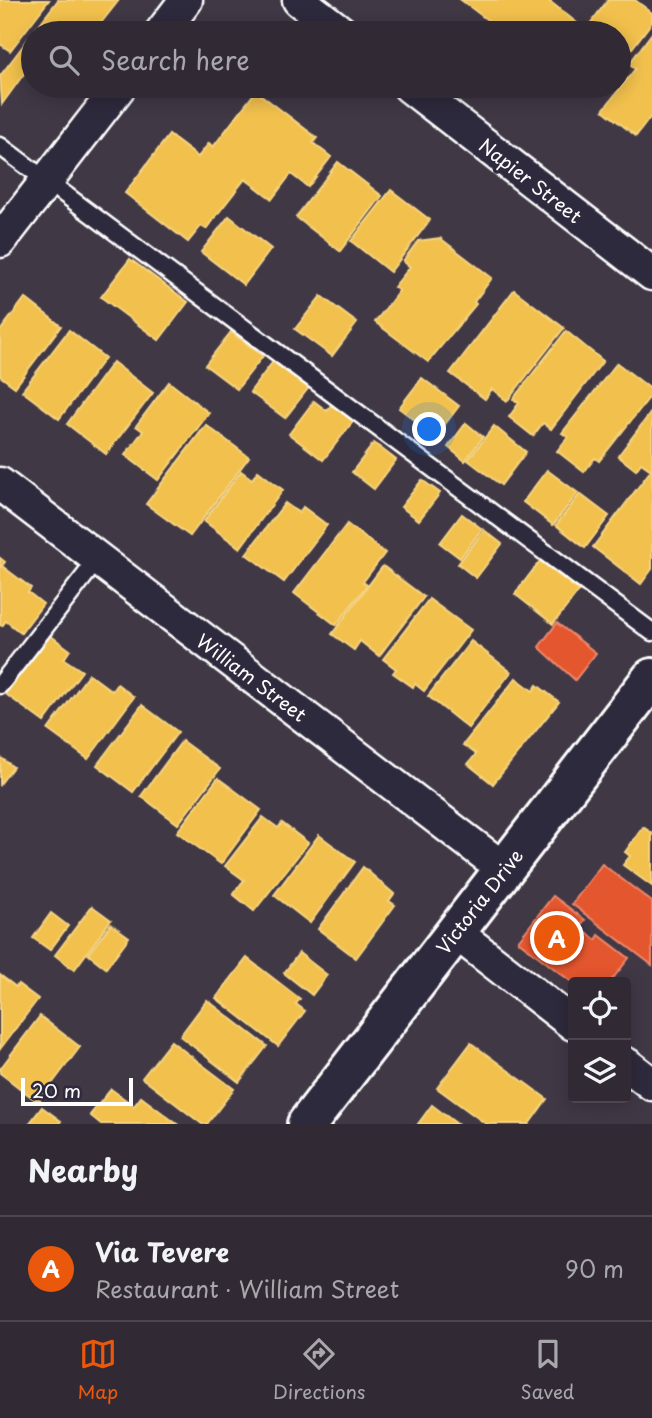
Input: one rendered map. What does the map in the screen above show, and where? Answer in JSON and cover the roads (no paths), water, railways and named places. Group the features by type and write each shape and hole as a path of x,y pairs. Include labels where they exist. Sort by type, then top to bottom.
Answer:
{"street":[{"path":"170,21 186,0"},
{"path":"299,0 326,21"},
{"path":"0,241 111,98"},
{"name":"Napier Street","path":"425,98 652,274"},
{"name":"William Street","path":"0,484 505,869"},
{"name":"Victoria Drive","path":"307,1124 652,678"},
{"path":"455,932 568,1020"}],"lane":[{"path":"0,146 652,632"},
{"path":"0,685 97,560"}],"place":[{"name":"Via Tevere","path":"557,938"}]}
